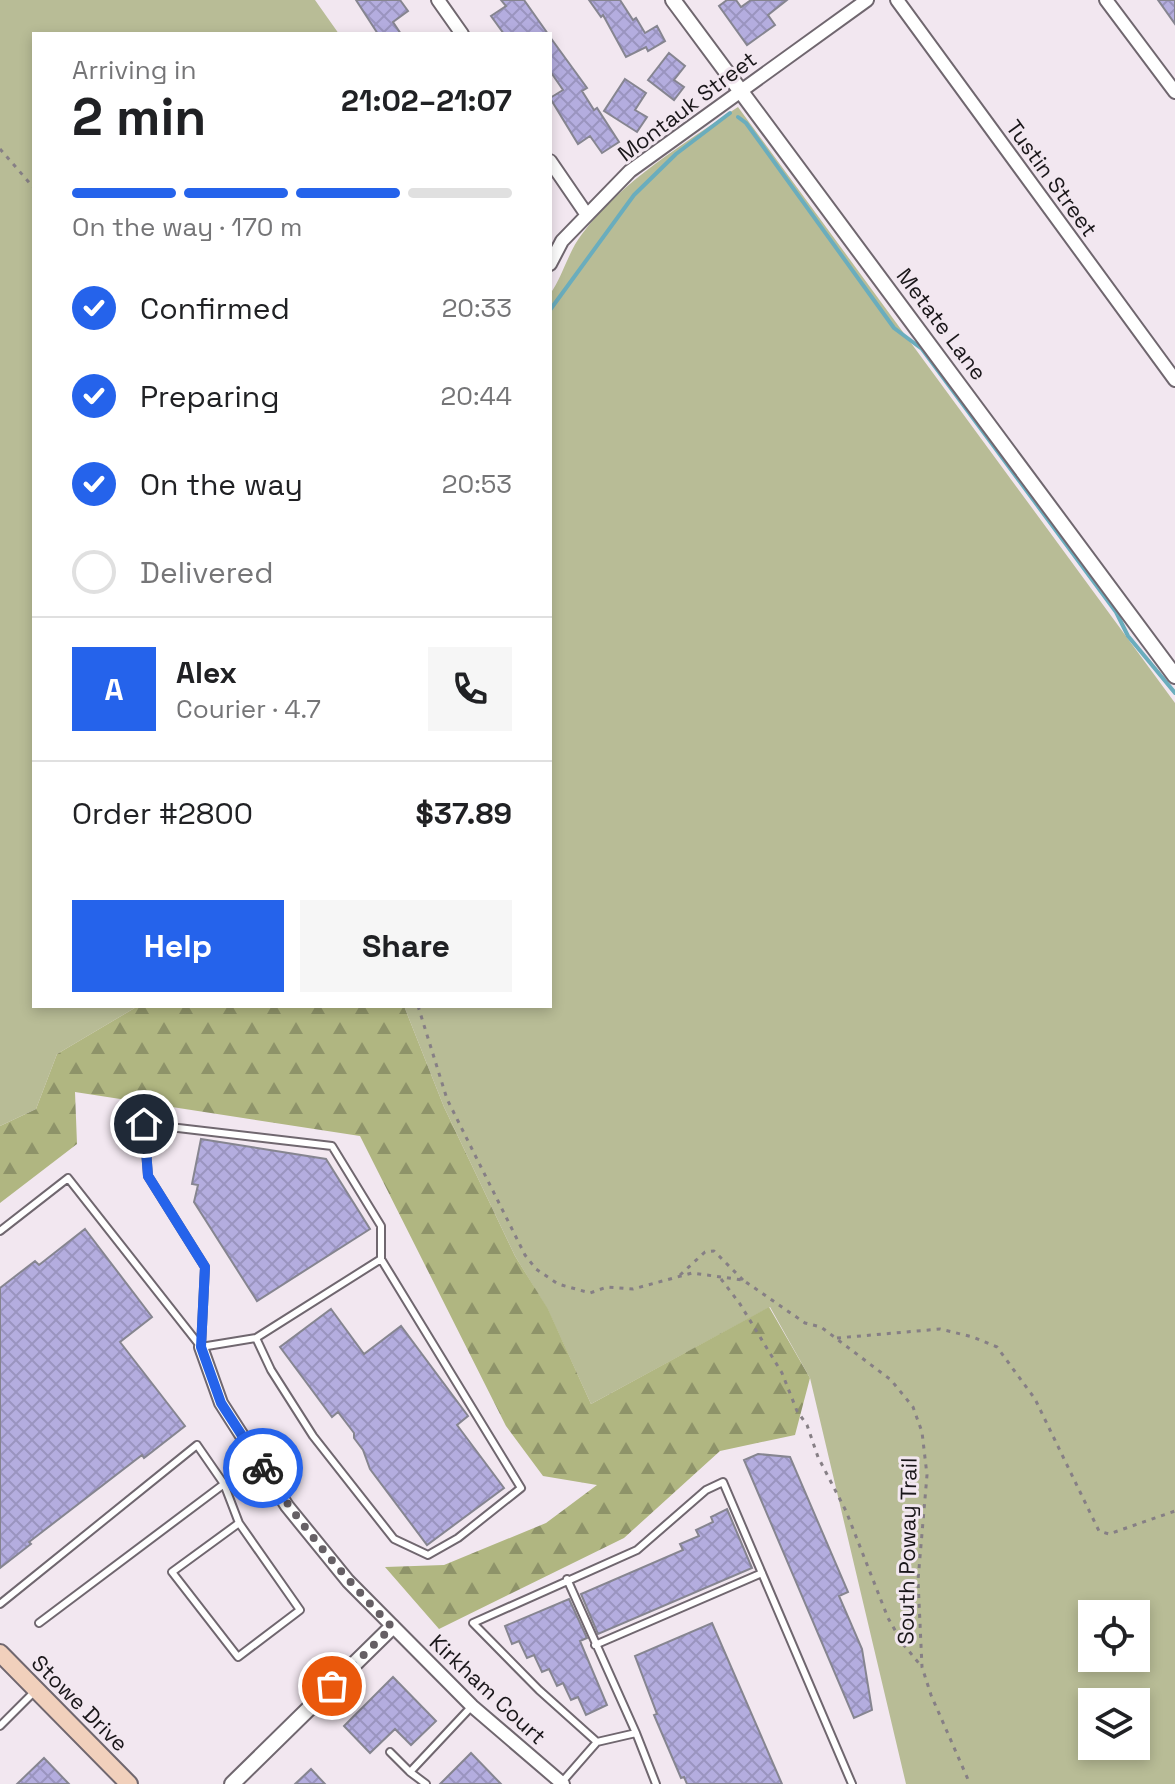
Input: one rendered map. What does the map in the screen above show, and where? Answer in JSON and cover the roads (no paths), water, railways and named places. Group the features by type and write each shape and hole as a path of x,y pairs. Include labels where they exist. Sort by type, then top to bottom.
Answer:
{"main road":[{"name":"Stowe Drive","path":"1,1656 129,1784"}],"street":[{"path":"438,0 461,32"},
{"name":"Metate Lane","path":"673,0 1175,676"},
{"name":"Montauk Street","path":"552,260 562,241 630,171 867,0"},
{"name":"Tustin Street","path":"897,0 1175,380"},
{"path":"1106,0 1175,92"},
{"path":"552,164 587,215"},
{"name":"Kirkham Court","path":"201,1347 221,1403 296,1517 348,1581 472,1706 562,1783"},
{"path":"232,1784 392,1627"}],"lane":[{"path":"201,1347 205,1267 148,1176 144,1124 332,1146 381,1226 381,1259 521,1488 458,1538 428,1555 394,1539 313,1436 271,1370 256,1338"},
{"path":"0,1231 68,1178 201,1347"},
{"path":"201,1347 256,1338 381,1259"},
{"path":"0,1604 197,1445 224,1484 239,1523 300,1610 238,1657 172,1572 239,1523"},
{"path":"39,1623 257,1459"},
{"path":"597,1742 539,1690 473,1623 637,1550 706,1490 723,1482 852,1784"},
{"path":"595,1645 762,1573"},
{"path":"567,1579 656,1784"},
{"path":"0,1726 36,1690"},
{"path":"410,1772 472,1706"},
{"path":"562,1783 597,1742 636,1733"},
{"path":"390,1752 426,1784"}],"waterway":[{"path":"552,307 634,195 676,154 730,113"},
{"path":"738,117 746,123 894,328 922,349 1116,612 1128,636 1175,693"}]}
